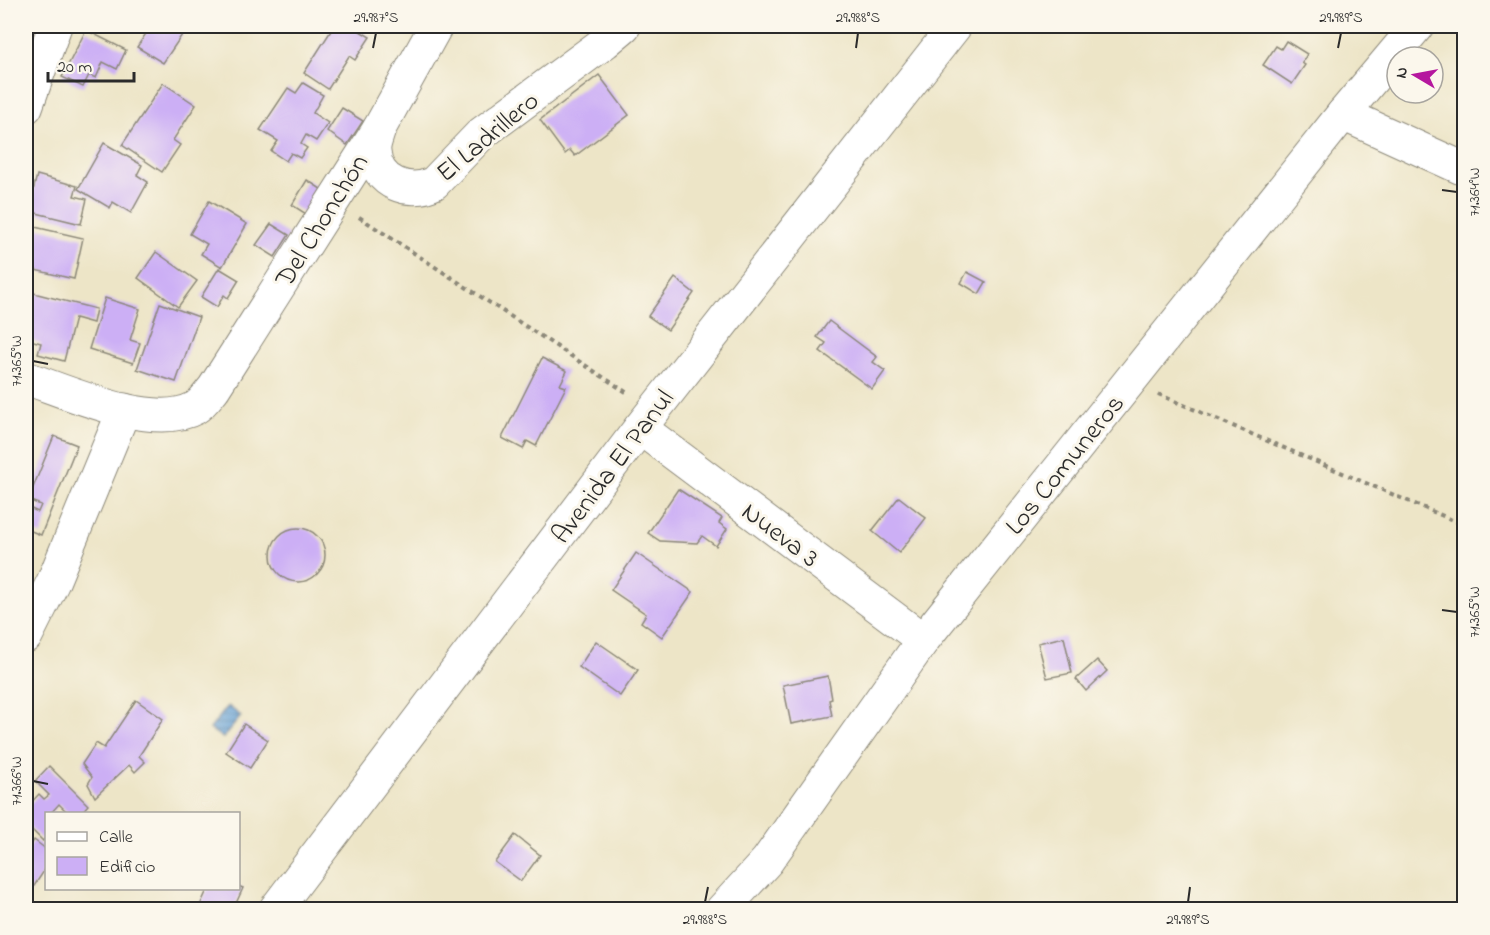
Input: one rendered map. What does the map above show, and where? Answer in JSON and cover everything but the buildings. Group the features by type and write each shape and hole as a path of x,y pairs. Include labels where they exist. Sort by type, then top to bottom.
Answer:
{"street":[{"path":"26,107 55,26"},
{"name":"Del Chonchón","path":"124,410 149,415 172,416 196,408 214,388 379,129 436,26"},
{"name":"El Ladrillero","path":"379,129 374,152 381,172 397,186 416,189 426,187 434,183 481,134 624,26"},
{"name":"Avenida El Panul","path":"275,909 647,419 955,26"},
{"name":"Los Comuneros","path":"722,909 767,861 922,640 1343,114 1417,26"},
{"path":"1343,114 1464,169"},
{"path":"26,378 124,410 53,582 26,636"},
{"name":"Nueva 3","path":"647,419 922,640"}],"path":[{"path":"334,201 647,419"},
{"path":"1129,382 1464,525"}],"water":[{"path":"228,706 241,716 223,738 210,729"}]}
